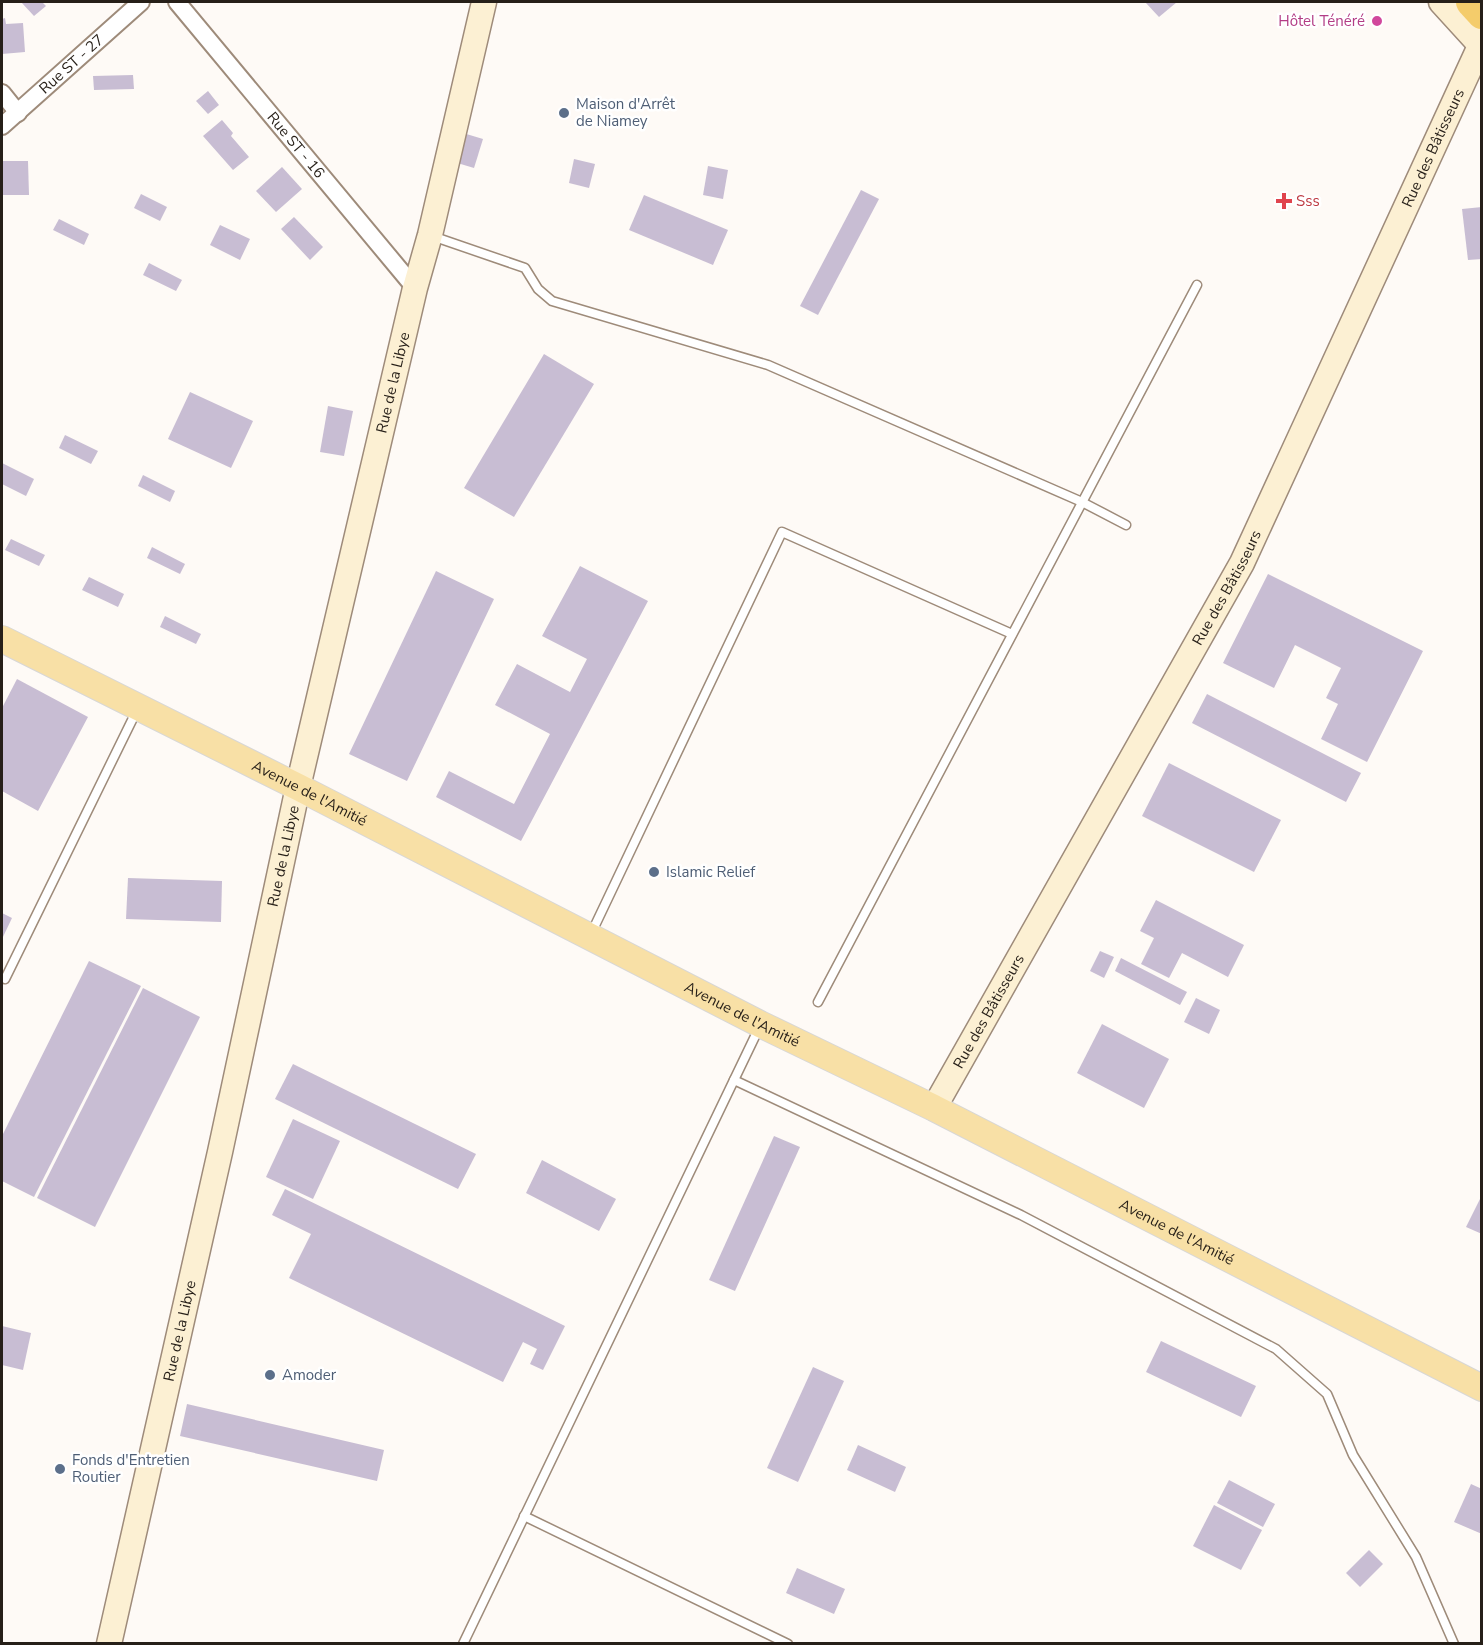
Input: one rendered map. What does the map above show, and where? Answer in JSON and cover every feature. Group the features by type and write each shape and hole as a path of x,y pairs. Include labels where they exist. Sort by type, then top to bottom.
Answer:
{"highway":[{"path":"1471,2 1482,14"}],"main road":[{"name":"Avenue de l'Amitié","path":"2,639 298,787 760,1024 934,1108 1482,1388"}],"street":[{"name":"Rue ST - 27","path":"2,126 141,2"},
{"name":"Rue ST - 16","path":"177,2 415,288"},
{"name":"Rue de la Libye","path":"109,1644 220,1152 298,787 484,2"},
{"path":"1441,2 1481,47"},
{"name":"Rue des Bâtisseurs","path":"934,1108 1242,563 1481,47"},
{"path":"2,93 18,112"}],"lane":[{"path":"430,235 525,268 538,289 552,301 768,365 1082,502 1126,525"},
{"path":"818,1002 1197,285"},
{"path":"590,937 783,532 1012,634"},
{"path":"5,979 138,708"},
{"path":"463,1644 760,1024"},
{"path":"734,1080 1021,1215 1276,1348 1327,1394 1353,1455 1416,1557 1454,1644"},
{"path":"524,1516 788,1644"}],"building":[{"path":"21,2 42,2 46,6 34,16"},
{"path":"1145,2 1177,2 1159,17"},
{"path":"5,18 6,24 23,23 25,52 2,54 2,19"},
{"path":"133,75 134,89 94,90 93,76"},
{"path":"208,91 219,105 208,114 196,101"},
{"path":"222,120 233,133 231,136 249,157 233,170 203,136"},
{"path":"463,133 483,139 474,168 454,162"},
{"path":"574,159 595,164 589,188 569,183"},
{"path":"2,161 28,161 29,195 2,195"},
{"path":"708,166 728,170 723,199 703,195"},
{"path":"282,167 302,189 276,212 256,191"},
{"path":"861,190 879,199 818,315 800,306"},
{"path":"141,194 167,207 160,221 134,208"},
{"path":"644,195 728,230 713,265 629,230"},
{"path":"1482,207 1482,259 1468,260 1462,209"},
{"path":"294,217 323,247 310,260 281,229"},
{"path":"59,219 89,234 84,245 53,230"},
{"path":"220,225 250,239 240,260 210,245"},
{"path":"149,263 182,280 176,291 143,275"},
{"path":"544,354 594,384 514,517 464,488"},
{"path":"190,392 253,421 231,468 168,439"},
{"path":"328,406 353,411 344,456 320,452"},
{"path":"65,435 98,451 91,464 59,448"},
{"path":"2,463 34,479 26,496 2,484"},
{"path":"143,475 175,491 170,502 138,486"},
{"path":"11,539 45,555 39,566 5,550"},
{"path":"152,547 185,564 180,574 147,558"},
{"path":"580,566 648,601 521,841 436,797 449,771 514,804 550,734 495,705 517,664 570,692 587,659 542,636"},
{"path":"436,571 494,599 407,781 349,754"},
{"path":"1268,574 1423,651 1367,762 1321,739 1338,704 1326,698 1341,668 1295,645 1274,688 1223,663"},
{"path":"89,577 124,594 118,607 82,590"},
{"path":"165,616 201,634 196,644 160,627"},
{"path":"17,679 88,717 38,811 2,791 2,708"},
{"path":"1207,694 1361,773 1346,802 1192,723"},
{"path":"1169,763 1281,820 1254,872 1142,816"},
{"path":"128,878 222,881 221,922 126,919"},
{"path":"1156,900 1244,945 1228,977 1182,953 1169,978 1141,964 1154,938 1140,931"},
{"path":"2,913 12,918 2,939"},
{"path":"1100,951 1114,957 1104,978 1090,971"},
{"path":"1121,958 1187,992 1180,1005 1115,971"},
{"path":"89,961 141,986 34,1197 2,1181 2,1136"},
{"path":"143,988 200,1017 95,1227 37,1198"},
{"path":"1196,998 1220,1010 1209,1034 1184,1022"},
{"path":"1102,1024 1169,1059 1144,1108 1077,1073"},
{"path":"293,1064 476,1154 458,1189 275,1099"},
{"path":"293,1119 340,1141 313,1199 266,1177"},
{"path":"774,1136 800,1147 735,1291 709,1280"},
{"path":"542,1160 616,1199 599,1231 526,1193"},
{"path":"285,1189 565,1326 543,1370 530,1364 537,1349 523,1342 503,1382 289,1278 311,1234 272,1215"},
{"path":"1482,1195 1482,1234 1466,1227"},
{"path":"2,1326 31,1333 23,1370 2,1365"},
{"path":"1161,1341 1256,1386 1241,1417 1146,1372"},
{"path":"813,1367 844,1381 798,1482 767,1468"},
{"path":"187,1404 384,1450 377,1481 180,1436"},
{"path":"858,1445 906,1467 895,1492 847,1470"},
{"path":"1229,1480 1275,1504 1263,1527 1217,1503"},
{"path":"1471,1484 1482,1489 1482,1534 1454,1522"},
{"path":"1214,1505 1262,1530 1241,1570 1193,1546"},
{"path":"1369,1550 1383,1564 1360,1587 1346,1573"},
{"path":"797,1568 845,1589 834,1614 786,1593"}],"place":[{"name":"Hôtel Ténéré","path":"1377,21"},
{"name":"Maison d'Arrêt de Niamey","path":"564,113"},
{"name":"Sss","path":"1284,201"},
{"name":"Islamic Relief","path":"654,872"},
{"name":"Amoder","path":"270,1375"},
{"name":"Fonds d'Entretien Routier","path":"60,1469"}]}
